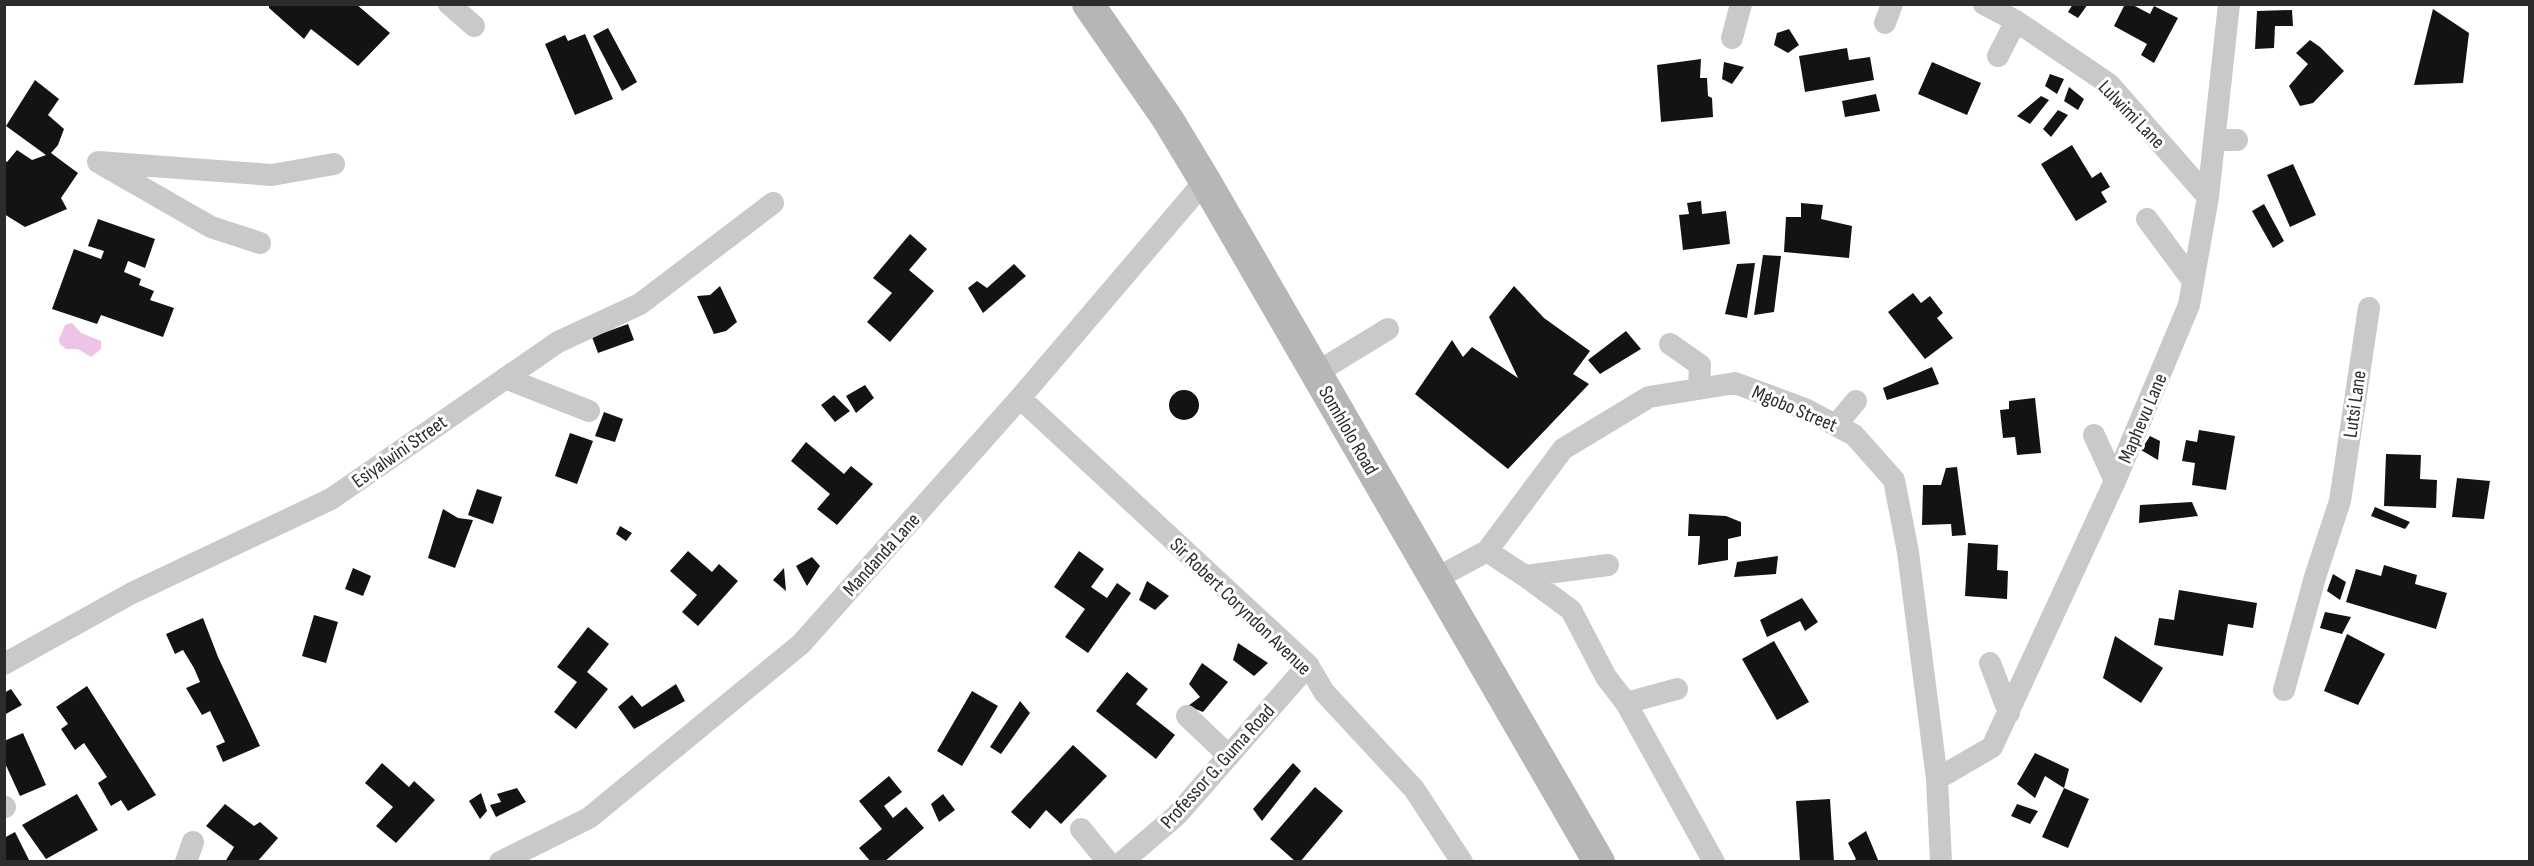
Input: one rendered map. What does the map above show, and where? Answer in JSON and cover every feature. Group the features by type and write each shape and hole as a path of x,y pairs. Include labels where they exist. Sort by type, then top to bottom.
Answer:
{"main road":[{"name":"Somhlolo Road","path":"1088,4 1167,118 1205,181 1599,861"}],"street":[{"path":"448,4 474,26"},
{"path":"1732,38 1741,4"},
{"name":"Lulwimi Lane","path":"1984,4 2016,21 2109,84 2208,197"},
{"name":"Maphevu Lane","path":"1937,779 1992,747 2115,481 2189,305 2208,197 2214,140 2229,100 2229,4"},
{"path":"1998,56 2016,21"},
{"path":"2214,140 2237,140"},
{"path":"260,243 211,227 98,162 272,175 334,164"},
{"name":"Mandanda Lane","path":"500,861 589,818 801,644 1020,398 1205,181"},
{"name":"Esiyalwini Street","path":"4,664 132,593 331,499 558,342 640,304 772,203"},
{"path":"2147,219 2193,281"},
{"name":"Lutsi Lane","path":"2284,690 2315,577 2340,501 2368,308"},
{"path":"1316,373 1388,329"},
{"path":"1670,344 1700,364 1699,389"},
{"path":"505,378 589,411"},
{"name":"Mgobo Street","path":"1435,579 1487,551 1563,448 1649,397 1736,383 1805,409 1854,435 1894,480 1908,552 1937,779 1941,861"},
{"name":"Sir Robert Coryndon Avenue","path":"1020,398 1308,665 1324,692 1413,789 1462,861"},
{"path":"1836,425 1856,401"},
{"path":"2094,435 2115,481"},
{"path":"1487,551 1571,610 1606,677 1626,703 1714,861"},
{"path":"1525,576 1608,565"},
{"path":"1990,663 2009,713"},
{"name":"Professor G. Guma Road","path":"1122,861 1177,815 1308,665"},
{"path":"1626,703 1677,689"},
{"path":"1187,716 1229,756"},
{"path":"1082,829 1108,861"}],"shaded area":[{"path":"72,323 81,333 101,341 101,349 91,357 78,349 66,349 60,344 59,339 65,325"}],"building":[{"path":"269,4 356,4 390,33 358,66 311,29 304,39 269,8"},
{"path":"2073,4 2088,4 2078,18 2068,12"},
{"path":"2125,4 2131,4 2150,14 2154,6 2178,18 2154,63 2141,55 2147,44 2114,26"},
{"path":"2433,9 2469,33 2463,83 2414,85"},
{"path":"2292,10 2293,26 2275,26 2274,48 2255,49 2257,11"},
{"path":"608,28 637,82 622,91 593,36"},
{"path":"1789,29 1799,45 1788,53 1774,45 1777,33"},
{"path":"585,34 613,99 575,115 545,44 565,35 568,41"},
{"path":"2310,40 2344,71 2313,103 2300,106 2289,86 2308,64 2296,53"},
{"path":"1847,48 1849,60 1870,57 1874,80 1805,92 1799,56"},
{"path":"1701,59 1700,78 1707,78 1708,96 1712,98 1713,117 1661,122 1657,65"},
{"path":"1724,62 1744,67 1732,84 1722,79"},
{"path":"1932,62 1981,83 1967,115 1918,94"},
{"path":"2050,74 2064,79 2057,94 2045,86"},
{"path":"35,80 59,99 48,115 64,129 58,145 51,153 78,173 61,198 67,209 25,227 4,214 4,160 7,162 17,150 32,160 46,155 6,126"},
{"path":"2069,87 2084,99 2078,110 2064,101"},
{"path":"1876,94 1880,111 1845,117 1842,101"},
{"path":"2041,96 2049,100 2030,124 2017,116"},
{"path":"2058,110 2068,115 2051,137 2043,129"},
{"path":"2072,145 2092,178 2101,172 2110,187 2101,192 2107,202 2076,221 2041,164"},
{"path":"2293,164 2316,215 2290,227 2267,175"},
{"path":"1701,201 1702,214 1726,211 1730,244 1683,250 1679,215 1689,214 1687,203"},
{"path":"1801,203 1823,205 1821,219 1852,226 1849,258 1784,252 1786,217 1801,217"},
{"path":"2264,204 2284,241 2273,248 2252,211"},
{"path":"98,219 155,239 145,268 128,261 124,272 141,279 139,285 154,291 150,300 174,308 163,337 101,315 97,324 52,309 74,249 101,259 104,251 88,246"},
{"path":"910,234 927,249 909,270 934,291 890,342 867,322 892,293 873,278"},
{"path":"1763,255 1781,256 1774,312 1754,315"},
{"path":"1755,263 1747,318 1725,314 1737,264"},
{"path":"1014,264 1026,276 983,313 968,288 977,281 987,288"},
{"path":"720,286 737,322 726,331 714,334 697,296 710,295"},
{"path":"1514,286 1544,318 1590,351 1573,374 1589,384 1508,469 1415,394 1452,340 1463,357 1472,347 1518,378 1489,317"},
{"path":"1913,293 1921,303 1930,296 1943,313 1937,318 1953,338 1925,359 1888,312"},
{"path":"628,324 634,340 598,353 592,337"},
{"path":"1626,331 1641,349 1600,374 1588,360"},
{"path":"1932,367 1939,384 1887,400 1883,388"},
{"path":"865,385 874,398 856,413 846,396"},
{"path":"1184,390 1195,394 1199,405 1195,416 1184,420 1173,416 1169,405 1173,394"},
{"path":"834,395 850,411 835,422 821,405"},
{"path":"2035,398 2041,453 2017,455 2015,437 2003,438 2000,410 2009,409 2009,401"},
{"path":"604,412 623,419 615,442 595,436"},
{"path":"2199,430 2235,436 2226,490 2192,485 2195,463 2182,461 2186,440 2197,442"},
{"path":"570,433 593,441 577,484 555,476"},
{"path":"2150,436 2160,441 2158,460 2141,450"},
{"path":"806,442 844,474 851,466 873,484 837,525 817,509 830,494 791,461"},
{"path":"2386,454 2421,455 2420,479 2437,480 2436,508 2384,506"},
{"path":"1957,467 1966,535 1952,536 1951,524 1922,525 1923,485 1941,485 1946,468"},
{"path":"2457,478 2490,481 2484,519 2452,517"},
{"path":"477,489 502,497 493,524 468,515"},
{"path":"2192,502 2198,516 2139,523 2140,505"},
{"path":"2375,507 2410,522 2405,529 2371,516"},
{"path":"443,509 458,518 473,520 455,568 428,558"},
{"path":"1689,514 1726,516 1741,522 1741,536 1728,539 1728,560 1698,565 1700,536 1688,536"},
{"path":"620,526 632,533 626,541 616,534"},
{"path":"1968,543 1998,545 1997,570 2008,571 2007,599 1965,596"},
{"path":"688,551 712,572 719,564 738,581 698,626 682,612 697,595 670,571"},
{"path":"1079,551 1104,569 1091,587 1107,598 1117,583 1131,593 1088,653 1065,637 1085,609 1054,587"},
{"path":"1778,556 1776,574 1734,577 1737,562"},
{"path":"812,557 820,566 807,586 796,566"},
{"path":"2384,565 2417,575 2415,584 2447,593 2436,629 2346,602 2356,569 2381,576"},
{"path":"353,568 371,576 363,596 345,589"},
{"path":"784,568 786,591 773,580"},
{"path":"2333,574 2346,582 2340,600 2327,591"},
{"path":"1147,581 1169,596 1155,610 1139,600"},
{"path":"2179,590 2257,603 2253,628 2228,624 2223,656 2154,645 2159,618 2174,620"},
{"path":"1802,598 1818,622 1805,631 1800,621 1767,637 1760,620"},
{"path":"2325,612 2351,617 2342,634 2320,628"},
{"path":"314,615 338,622 326,663 302,656"},
{"path":"203,618 218,657 260,746 223,762 216,746 225,742 210,711 202,715 186,688 200,682 194,668 183,650 175,654 166,634"},
{"path":"588,627 609,644 587,672 608,689 576,729 554,712 577,682 557,667"},
{"path":"2347,634 2385,654 2358,705 2324,691"},
{"path":"2115,636 2163,668 2141,703 2103,678"},
{"path":"1774,641 1809,702 1777,720 1742,659"},
{"path":"1238,643 1268,663 1254,676 1233,660"},
{"path":"1202,663 1228,682 1203,712 1188,706 1200,697 1189,684"},
{"path":"1127,672 1148,689 1136,704 1175,735 1156,759 1096,711"},
{"path":"676,684 685,701 634,729 618,707 632,695 642,707"},
{"path":"87,686 156,795 128,811 121,800 111,806 98,783 107,777 84,743 75,750 61,729 68,724 56,707"},
{"path":"11,689 22,705 4,715 4,693"},
{"path":"972,691 998,706 962,766 937,751"},
{"path":"1020,701 1030,713 1001,754 990,747"},
{"path":"23,733 46,785 20,796 4,761 4,741"},
{"path":"1073,745 1107,776 1061,824 1046,810 1030,829 1011,812"},
{"path":"2035,753 2069,769 2064,788 2045,776 2035,798 2017,784"},
{"path":"382,763 409,787 414,781 435,800 396,843 376,826 393,807 365,783"},
{"path":"1293,763 1301,771 1262,821 1253,809"},
{"path":"889,776 902,792 884,806 893,818 906,807 924,828 884,862 871,862 859,848 882,829 859,801"},
{"path":"1315,787 1343,811 1300,862 1296,862 1270,839"},
{"path":"517,788 526,802 496,817 490,805 501,802 497,794"},
{"path":"2064,788 2089,799 2068,848 2042,837"},
{"path":"481,793 487,811 480,819 469,801"},
{"path":"77,794 98,830 46,859 22,825"},
{"path":"943,794 955,810 939,822 931,804"},
{"path":"1830,799 1834,862 1800,862 1796,801"},
{"path":"225,804 254,826 260,822 278,838 257,862 225,862 234,847 206,826"},
{"path":"2017,804 2038,811 2030,824 2011,816"},
{"path":"1866,831 1878,860 1852,862 1856,859 1848,843"},
{"path":"15,832 30,862 4,862 4,838"}]}
